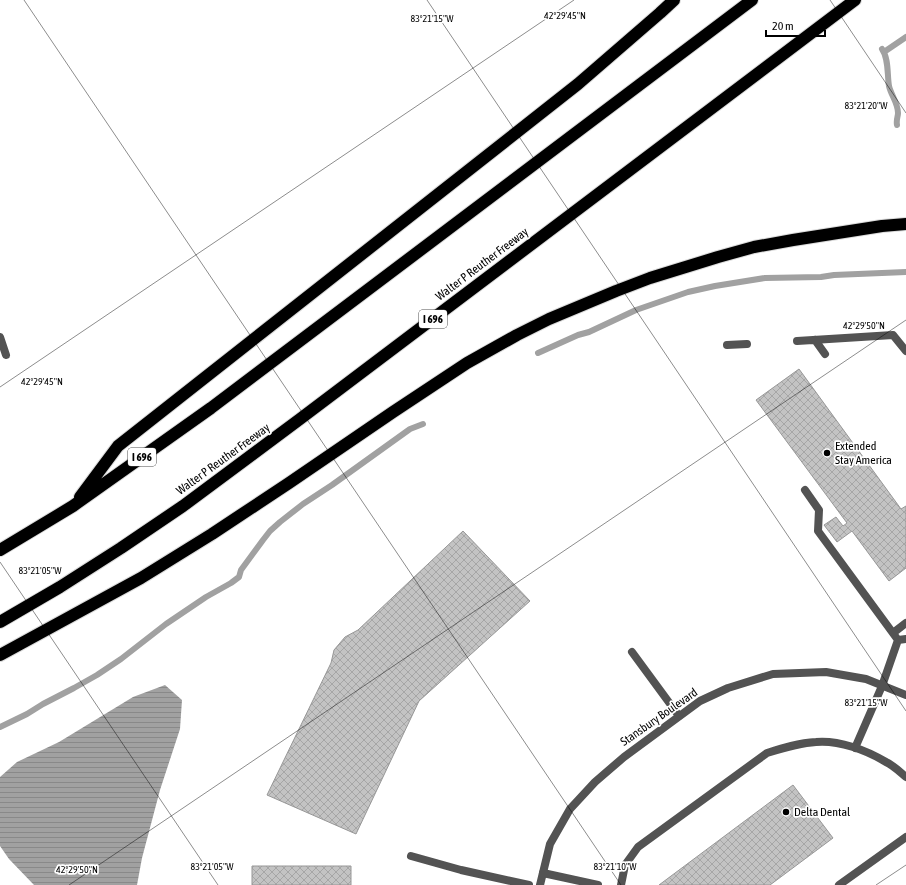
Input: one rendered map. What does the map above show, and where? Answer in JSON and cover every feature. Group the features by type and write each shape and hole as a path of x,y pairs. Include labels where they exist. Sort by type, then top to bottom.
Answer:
{"highway":[{"path":"73,506 118,446 572,89 674,0"},
{"name":"Walter P Reuther Freeway","path":"0,622 66,583 183,506 855,0"},
{"name":"I 696","path":"0,550 73,506 217,404 750,2"},
{"path":"0,656 141,578 212,534 467,363 549,319 650,278 754,247 882,226 906,224"}],"street":[{"path":"797,341 894,334 906,351"},
{"path":"0,337 6,355"},
{"path":"815,340 825,354"},
{"path":"727,345 747,344"},
{"path":"805,490 819,510 818,531 893,633 902,640 855,748"},
{"path":"893,633 906,623"},
{"path":"632,652 679,716"},
{"name":"Stansbury Boulevard","path":"540,885 550,844 570,809 595,782 624,757 700,701 728,688 773,674 826,672 866,679 906,695"},
{"path":"621,885 625,865 638,847 767,753 789,746 816,742 842,744 888,762 906,776"},
{"path":"839,885 906,837"},
{"path":"412,856 461,870 529,885"},
{"path":"543,873 598,885"}],"shaded area":[{"path":"165,685 182,700 180,729 160,790 142,858 137,885 34,885 9,859 0,846 0,777 17,762 59,742 133,697"}],"building":[{"name":"Extended Stay America","path":"799,369 901,509 906,506 906,568 889,581 852,531 837,542 824,525 836,517 843,526 847,523 756,400"},
{"path":"463,531 530,601 419,701 356,834 267,795 331,663 334,650 345,637 358,630"},
{"name":"Delta Dental","path":"793,785 833,838 770,885 659,885"},
{"path":"252,866 351,866 351,885 252,885"}],"waterway":[{"path":"884,52 906,37"},
{"path":"882,49 887,62 889,86 898,109 897,125"},
{"path":"538,353 578,335 589,332 636,310 688,292 715,286 765,278 821,277 834,275 906,272"},
{"path":"0,727 27,714 97,675 121,659 166,624 206,597 231,583 239,577 241,570 263,540 280,522 303,504 410,429 423,424"}],"place":[{"name":"Extended Stay America","path":"827,453"},
{"name":"Delta Dental","path":"786,812"}]}
